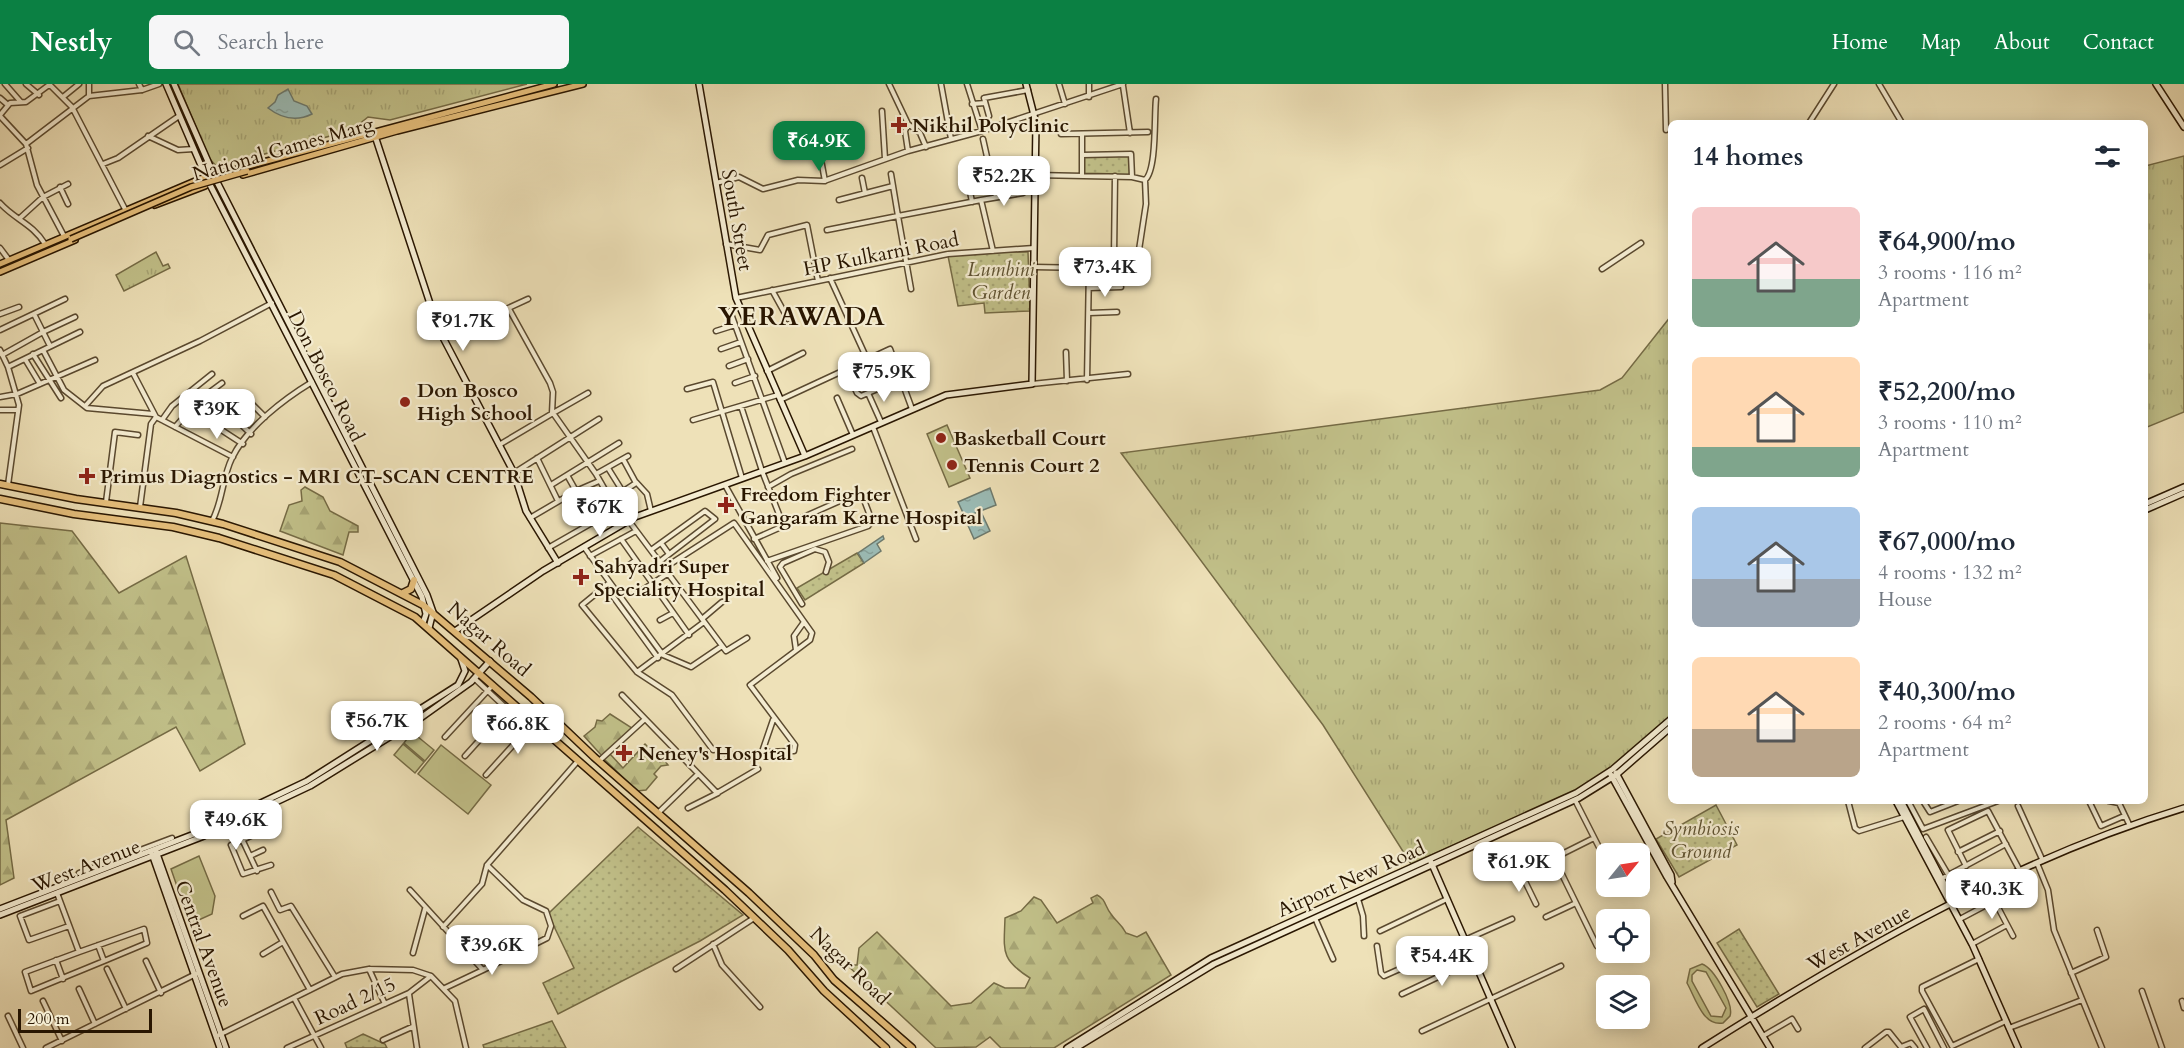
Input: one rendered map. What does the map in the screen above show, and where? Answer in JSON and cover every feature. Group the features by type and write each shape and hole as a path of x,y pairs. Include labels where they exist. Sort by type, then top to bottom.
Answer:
{"highway":[{"name":"Nagar Road","path":"0,484 140,507 212,522 340,562 425,606 490,661 598,762 795,936 834,980 912,1048"},
{"name":"Nagar Road","path":"0,499 74,514 152,524 219,538 334,575 401,609 426,626 481,672 577,762 754,918 784,946 824,991 886,1048"},
{"path":"402,593 411,590 414,580"},
{"path":"776,938 784,936 786,928"},
{"path":"784,946 786,939 795,936"}],"main road":[{"name":"Don Bosco Road","path":"166,84 206,177 214,183 388,516 433,612"},
{"path":"174,84 214,175 214,183"},
{"name":"National Games Marg","path":"0,268 214,183 375,139 396,129 554,84"},
{"name":"National Games Marg","path":"0,268 9,260 45,244 69,237 124,209 186,183 390,126 396,129 583,84"},
{"name":"South Street","path":"699,84 736,298 805,456"},
{"path":"2156,84 2184,127"},
{"path":"455,631 584,547 626,522 651,511 805,456 954,392 1032,384 1036,114 1028,87"},
{"path":"0,268 191,187 396,129"},
{"path":"375,139 443,338 514,473 530,518 558,563"},
{"path":"186,183 190,191"},
{"name":"Don Bosco Road","path":"214,183 272,303 414,580 425,606 426,626"},
{"path":"2148,503 2184,487"},
{"path":"2148,509 2184,493"},
{"path":"426,626 433,612"},
{"name":"West Avenue","path":"233,819 307,781 458,685 465,671 456,651"},
{"name":"West Avenue","path":"0,909 154,852 310,786 422,717 475,679 490,661"},
{"name":"Airport New Road","path":"1071,1047 1214,964 1358,899 1613,774 1668,722"},
{"name":"Airport New Road","path":"1071,1047 1211,958 1575,800 1613,774 1668,729"},
{"path":"1613,774 1671,875 1672,882 1770,1048"},
{"path":"1899,804 1952,903"},
{"path":"1900,804 1960,919 2018,1048"},
{"name":"West Avenue","path":"1702,1048 1750,1016 1952,903 2019,869 2129,824 2184,808"},
{"name":"West Avenue","path":"0,915 141,853 154,852"},
{"name":"Central Avenue","path":"154,852 195,974 218,1035 226,1048"},
{"path":"1431,863 1512,1048"},
{"name":"Central Avenue","path":"218,1035 220,1048"}],"street":[{"path":"5,84 20,101"},
{"path":"26,84 39,94"},
{"path":"69,237 43,197 34,177 27,146 0,115 8,105 20,101 26,102 49,84 72,107 124,209"},
{"path":"63,97 80,84"},
{"path":"88,84 90,96"},
{"path":"139,84 142,90"},
{"path":"0,165 27,146 72,107 90,96 142,90 159,84"},
{"path":"889,84 908,124 920,134 926,147"},
{"path":"941,84 951,139"},
{"path":"967,84 982,131"},
{"path":"1059,84 1065,104"},
{"path":"1089,84 1089,96"},
{"path":"1665,84 1666,130"},
{"path":"1811,120 1834,84"},
{"path":"1879,84 1900,120"},
{"path":"716,183 739,177 763,189 798,180 825,181 908,151 982,131 1123,85 1130,133"},
{"path":"989,116 984,98 1028,87"},
{"path":"0,98 8,105"},
{"path":"1137,263 1146,204 1145,180 1152,163 1156,99"},
{"path":"972,104 985,103"},
{"path":"882,111 885,159"},
{"path":"103,164 118,158 179,116"},
{"path":"908,124 905,131 908,151"},
{"path":"1061,134 1148,132"},
{"path":"1082,134 1082,176"},
{"path":"148,136 178,150 194,148"},
{"path":"983,139 996,197"},
{"path":"818,144 825,181"},
{"path":"1082,155 1131,154 1132,177"},
{"path":"972,201 966,171 989,165 1035,163"},
{"path":"891,174 911,289"},
{"path":"1035,175 1115,176 1145,180"},
{"path":"1034,267 1089,268 1114,256 1115,176"},
{"path":"862,178 865,193"},
{"path":"20,218 43,197 60,186 68,184"},
{"path":"60,186 68,204"},
{"path":"839,200 893,186"},
{"path":"827,230 1023,193"},
{"path":"981,200 993,251"},
{"path":"0,203 39,233 45,244"},
{"path":"726,244 760,250 768,236 807,225 818,281"},
{"path":"1602,269 1641,243"},
{"path":"0,248 9,260"},
{"name":"HP Kulkarni Road","path":"736,298 948,254 1034,248"},
{"path":"1087,380 1089,268"},
{"path":"830,278 867,359"},
{"path":"1089,288 1120,287"},
{"path":"772,290 788,319"},
{"path":"0,330 64,299"},
{"path":"443,338 528,299"},
{"path":"86,405 103,386 272,303"},
{"path":"0,315 19,307"},
{"path":"509,309 550,383 553,392 552,413 596,474 610,500 651,550 723,646 729,651 747,638"},
{"path":"730,311 785,463"},
{"path":"1089,313 1117,312"},
{"path":"34,314 50,346"},
{"path":"8,485 18,410 17,394 1,353 75,317"},
{"path":"716,331 735,325"},
{"path":"8,367 80,332"},
{"path":"721,349 741,342"},
{"path":"693,420 763,400 779,398 890,349 912,409"},
{"path":"44,350 56,376 68,394 89,409 154,415 232,457"},
{"path":"1066,352 1067,381"},
{"path":"767,371 803,353"},
{"path":"33,354 61,398"},
{"path":"25,358 40,384"},
{"path":"729,366 748,359"},
{"path":"0,397 17,394 95,360"},
{"path":"846,370 858,395 901,379"},
{"path":"133,373 154,415 140,507"},
{"path":"162,420 172,406 212,374"},
{"path":"1032,384 1128,374"},
{"path":"735,383 754,376"},
{"path":"212,522 219,509 232,457 274,407 312,382"},
{"path":"687,389 713,382 742,478"},
{"path":"176,427 199,400 222,383"},
{"path":"498,445 588,393"},
{"path":"868,393 881,422"},
{"path":"251,434 228,412 243,395 265,417"},
{"path":"837,398 853,435"},
{"path":"741,406 762,471 784,527"},
{"path":"0,410 18,410"},
{"path":"203,418 243,444"},
{"path":"514,473 599,419"},
{"path":"873,426 916,538"},
{"path":"106,502 116,432 138,435"},
{"path":"551,485 620,443"},
{"path":"768,487 791,474 852,449"},
{"path":"596,474 628,456"},
{"path":"537,458 558,501"},
{"path":"623,459 636,482 647,494 651,511"},
{"path":"608,468 623,492"},
{"path":"567,474 576,491"},
{"path":"530,518 576,491 599,481"},
{"path":"610,500 636,482"},
{"path":"725,484 777,578"},
{"path":"548,548 604,516 588,487"},
{"path":"754,539 851,496 862,498 872,521 868,526 767,561"},
{"path":"651,550 705,511 710,512 714,521 659,562"},
{"path":"609,583 582,604 637,672 672,695 713,750 721,749 727,754 748,758 762,752 791,752 796,749 750,685 812,638 804,622 734,523 663,568"},
{"path":"590,556 636,531"},
{"path":"621,539 688,635"},
{"path":"661,543 669,554"},
{"path":"584,547 612,589 663,655 691,667 723,646"},
{"path":"802,604 780,567 783,563 815,549 825,552 829,562 826,572"},
{"path":"622,570 636,560"},
{"path":"639,593 668,574"},
{"path":"612,589 612,595 658,658"},
{"path":"637,672 688,635 722,602"},
{"path":"660,620 673,613"},
{"path":"796,650 794,636 804,622"},
{"path":"475,679 538,738"},
{"path":"445,737 494,684"},
{"path":"622,695 718,793"},
{"path":"465,756 514,702"},
{"path":"598,762 645,719"},
{"path":"762,752 774,719"},
{"path":"486,775 535,721"},
{"path":"443,927 482,884 487,865 577,762"},
{"path":"688,808 758,769"},
{"path":"658,813 698,774"},
{"path":"1575,800 1597,843"},
{"path":"1849,804 1855,828 1859,831 1905,817"},
{"path":"1910,804 1923,830 1990,804"},
{"path":"1925,804 1930,812 1950,804"},
{"path":"2090,804 2101,826 2124,816"},
{"path":"2119,804 2129,824"},
{"path":"2018,806 2048,890 2054,930 2103,1048"},
{"path":"1966,866 1948,832 1949,828 1988,811 2019,869"},
{"path":"233,819 257,871"},
{"path":"1958,852 2000,831"},
{"path":"255,834 231,845 243,874 271,865"},
{"path":"1926,837 1956,888"},
{"path":"79,873 141,853 172,838"},
{"path":"1522,874 1594,838"},
{"path":"1941,879 2006,844"},
{"path":"250,856 263,850"},
{"path":"1554,858 1596,944"},
{"path":"445,988 547,938 551,926 546,911 523,900 487,865"},
{"path":"1513,867 1517,865 1536,904"},
{"path":"56,890 79,952"},
{"path":"410,890 483,970"},
{"path":"271,891 280,910 291,906 336,977"},
{"path":"1990,894 2013,936"},
{"path":"1358,899 1363,916 1364,936"},
{"path":"1380,931 1447,899"},
{"path":"60,901 20,916 29,940 69,926"},
{"path":"1960,919 1994,901"},
{"path":"1546,917 1576,903"},
{"path":"243,916 263,906 310,990"},
{"path":"413,952 425,908"},
{"path":"676,969 754,918"},
{"path":"1315,918 1333,959"},
{"path":"1377,946 1381,973 1384,976 1512,919"},
{"path":"1972,944 2007,925"},
{"path":"142,928 146,934 147,943 31,991 25,972 79,952 142,928"},
{"path":"2071,973 2106,957 2097,930"},
{"path":"263,954 283,942"},
{"path":"714,944 722,965 760,1007"},
{"path":"98,945 104,961"},
{"path":"1979,959 1922,987 1922,991 1952,1046 2006,1020"},
{"path":"56,960 63,979"},
{"path":"1402,994 1474,960"},
{"path":"146,962 161,993"},
{"path":"1422,1031 1562,966"},
{"path":"107,969 126,1010"},
{"path":"369,969 385,1004"},
{"path":"218,1035 336,977 355,970 413,970 431,976 445,988 457,1007 466,1048"},
{"path":"46,1048 161,993 195,974"},
{"name":"Road 2/15","path":"287,1048 409,993 431,976"},
{"path":"78,989 95,1024"},
{"path":"2142,991 2162,1048"},
{"path":"409,993 412,1027 417,1048"},
{"path":"294,998 321,1048"},
{"path":"2009,1028 2082,999"},
{"path":"43,1001 62,1041"},
{"path":"2182,1001 2184,1008"},
{"path":"1927,1048 1910,1017 1924,1009 1944,1048"},
{"path":"8,1016 23,1048"},
{"path":"1763,1036 1792,1019 1798,1029"},
{"path":"383,1040 412,1027"},
{"path":"1865,1048 1886,1032 1889,1032 1901,1048 1911,1043 1915,1048"}],"green space":[{"path":"178,84 527,84 390,120 368,117 352,130 217,167 209,158"},
{"path":"1131,154 1132,177 1082,176 1082,155"},
{"path":"2184,156 2184,412 2148,427 2148,165"},
{"path":"156,252 163,266 168,264 170,268 124,291 116,275"},
{"name":"Lumbini Garden","path":"1028,252 1030,311 985,313 984,303 958,306 948,256"},
{"path":"1668,320 1668,719 1603,775 1582,788 1411,864 1323,725 1121,453 1600,390 1622,378"},
{"path":"947,425 970,478 949,487 927,434"},
{"path":"305,487 323,497 330,511 358,526 358,532 349,532 343,555 280,531 289,505 302,501 301,490"},
{"path":"0,523 72,531 119,593 186,556 245,744 200,771 176,727 6,820 14,878 0,885"},
{"path":"857,553 864,563 805,600 797,588"},
{"path":"610,714 632,728 602,756 584,736 595,727 597,720 602,721"},
{"path":"412,732 434,750 425,761 404,743"},
{"path":"403,744 424,762 415,773 394,755"},
{"path":"645,744 651,750 648,753 652,758 655,756 660,762 664,760 668,765 661,766 654,774 657,777 646,790 637,791 604,759 610,754 623,768"},
{"path":"441,745 491,785 468,814 418,774"},
{"name":"Symbiosis Ground","path":"1716,805 1737,845 1679,877 1656,839"},
{"path":"638,827 743,915 700,941 558,1014 543,983 574,968 548,914"},
{"path":"199,856 215,896 212,914 190,924 171,869"},
{"path":"1097,895 1126,933 1137,937 1146,932 1171,975 1054,1048 1001,1048 990,1037 976,1047 936,1048 847,965 857,965 859,948 877,932 951,1006 971,1003 994,983 1005,988 1025,988 1030,978 1013,965 1006,953 1005,918 1021,911 1034,897 1041,900 1057,923 1093,903 1091,898"},
{"path":"1739,929 1779,994 1757,1007 1717,943"},
{"path":"1702,964 1717,979 1726,995 1730,1010 1730,1016 1723,1023 1710,1020 1700,1010 1687,983 1690,969","holes":["1697,970 1706,972 1726,1008 1722,1017 1711,1016 1692,981 1692,975"]},
{"path":"552,1021 566,1048 484,1048 483,1045"},
{"path":"363,1034 385,1044 387,1048 347,1048 345,1043"}],"water":[{"path":"288,89 294,101 307,106 312,114 300,118 289,118 268,108 275,102 278,95"},
{"path":"990,488 996,505 965,517 958,502"},
{"path":"982,514 990,531 974,539 966,521"},
{"path":"883,536 884,539 877,544 881,551 864,563 858,553"}],"place":[{"name":"Nikhil Polyclinic","path":"899,125"},
{"name":"Don Bosco High School","path":"405,402"},
{"name":"Basketball Court","path":"941,438"},
{"name":"Tennis Court 2","path":"952,465"},
{"name":"Primus Diagnostics - MRI CT-SCAN CENTRE","path":"87,476"},
{"name":"Freedom Fighter Gangaram Karne Hospital","path":"726,505"},
{"name":"Sahyadri Super Speciality Hospital","path":"581,577"},
{"name":"Neney's Hospital","path":"624,753"}],"district":[{"name":"YERAWADA","path":"802,316"}]}
